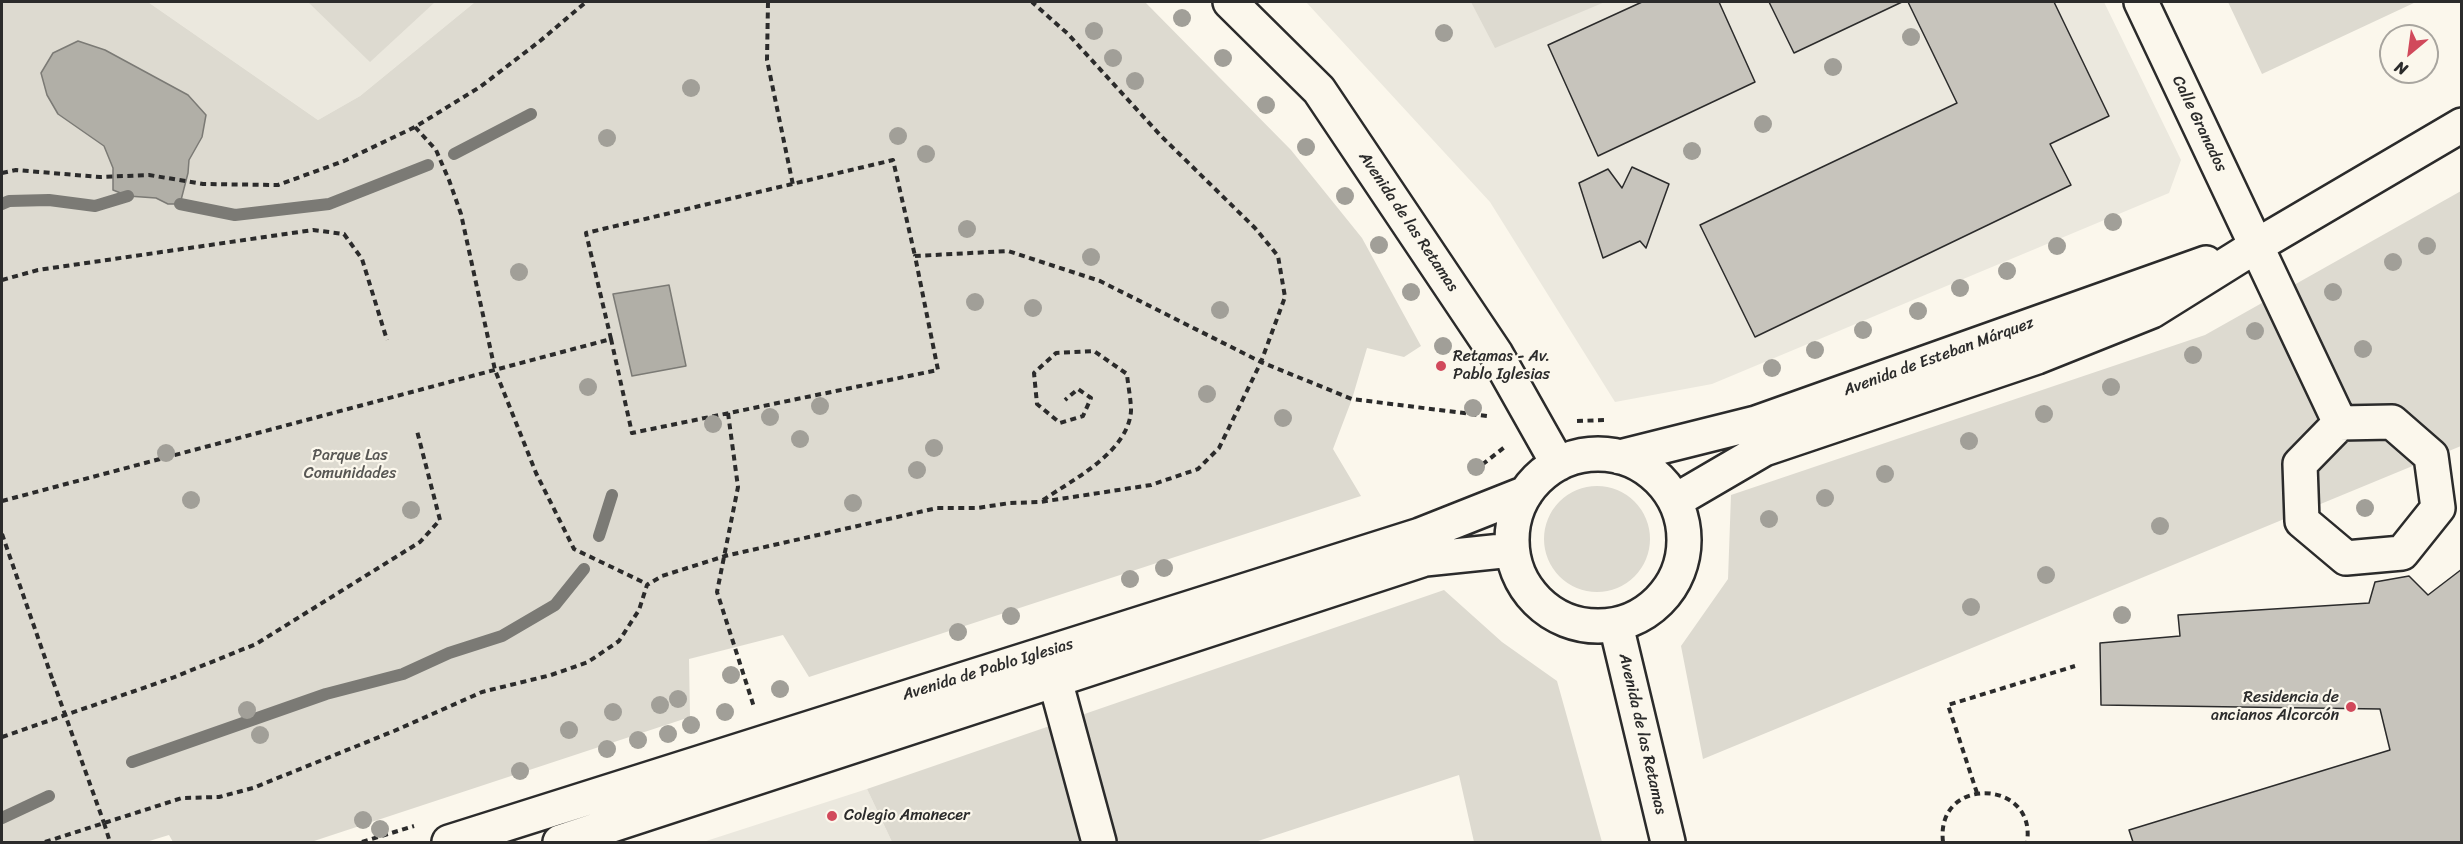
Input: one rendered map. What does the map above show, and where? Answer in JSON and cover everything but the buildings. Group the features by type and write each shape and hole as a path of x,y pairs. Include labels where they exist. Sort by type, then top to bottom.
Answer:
{"street":[{"name":"Avenida de las Retamas","path":"1230,2 1319,90 1497,354 1558,464"},
{"name":"Calle Granados","path":"2141,2 2340,423"},
{"name":"Avenida de Esteban Márquez","path":"1675,501 1764,449 2037,357 2152,311 2256,246 2462,125"},
{"name":"Avenida de Esteban Márquez","path":"1620,457 1756,423 2140,284 2256,246"},
{"path":"2392,422 2431,456 2450,502 2402,553 2346,558 2302,520 2300,464 2340,423 2392,422"},
{"path":"1599,454 1620,457 1642,466 1661,482 1675,501 1683,526 1684,553 1676,578 1661,599 1641,616 1616,625 1588,626 1560,619 1536,602 1520,578 1512,550 1512,530 1516,511 1526,493 1540,476 1558,464 1578,456 1599,454"},
{"name":"Avenida de Pablo Iglesias","path":"449,843 1420,535 1526,493"},
{"name":"Avenida de Pablo Iglesias","path":"560,843 1425,559 1512,550"},
{"name":"Avenida de las Retamas","path":"1616,625 1668,843"},
{"path":"1055,680 1099,843"}],"path":[{"path":"2,173 16,170 100,177 149,175 202,184 278,185 344,161 415,127 480,87 586,2"},
{"path":"768,2 767,60 793,185"},
{"path":"45,843 182,798 219,797 253,788 394,731 449,704 482,692 551,675 588,662 619,641 639,610 647,585 662,576 724,556 937,508 1040,502 1151,485 1198,470 1219,448 1261,362 1284,297 1278,256 1255,228 1161,136 1068,34 1032,2"},
{"path":"415,127 436,150 449,180 460,214 495,370 536,472 574,549 647,585"},
{"path":"893,160 915,256 938,370 632,433 586,233 893,160"},
{"path":"2,280 38,270 313,230 344,234 362,259 387,340"},
{"path":"915,256 1008,251 1100,280 1261,362 1352,399 1535,423"},
{"path":"2,501 611,339"},
{"path":"1040,502 1120,444 1131,412 1127,374 1094,351 1056,353 1034,373 1037,404 1059,423 1083,416 1091,398 1078,389 1065,400"},
{"path":"728,413 738,487 717,592 756,714"},
{"path":"2,737 172,678 256,644 420,542 440,520 417,432"},
{"path":"2,534 110,843"},
{"path":"1977,793 1948,705 2075,666"},
{"path":"1943,843 1945,820 1952,807 1964,798 1977,793 1994,793 2008,799 2019,809 2026,822 2027,843"}],"shaded area":[{"path":"148,2 475,2 360,96 318,120"},
{"path":"1306,2 2104,2 2181,160 2169,193 1712,384 1615,402 1490,202"},
{"path":"78,41 105,50 188,95 206,115 202,137 189,160 180,204 168,204 156,198 128,196 113,190 113,168 104,146 58,114 47,95 41,73 53,53"},
{"path":"669,285 686,366 632,376 613,294"},
{"name":"Colegio Amanecer","path":"867,789 892,842 703,842"}],"green space":[{"name":"Parque Las Comunidades","path":"2,2 148,2 318,120 360,96 475,2 1145,2 1291,150 1362,238 1421,346 1404,357 1367,348 1352,399 1333,449 1361,496 809,677 783,635 689,659 690,717 311,842 173,842 169,835 146,842 2,842"},
{"path":"308,2 435,2 370,62"},
{"path":"1471,2 1605,2 1495,48"},
{"path":"2228,2 2416,2 2262,74"},
{"path":"2461,191 2461,446 1703,759 1681,646 1728,579 1731,495 2205,335"},
{"path":"1597,486 1617,490 1634,502 1646,519 1650,539 1646,559 1634,576 1617,588 1597,592 1577,588 1560,576 1548,559 1544,539 1548,519 1560,502 1577,490"},
{"path":"1444,590 1502,642 1557,681 1602,842 1474,842 1459,775 1255,842 892,842 867,789"}],"waterway":[{"path":"454,154 531,114"},
{"path":"180,204 235,215 329,204 428,165"},
{"path":"2,204 9,201 49,200 95,206 128,196"},
{"path":"599,536 612,495"},
{"path":"132,762 326,694 403,674 449,653 502,636 555,605 584,569"},
{"path":"2,818 49,796"}],"place":[{"name":"Retamas - Av. Pablo Iglesias","path":"1441,366"},
{"name":"Residencia de ancianos Alcorcón","path":"2351,707"},
{"name":"Colegio Amanecer","path":"832,816"}]}
